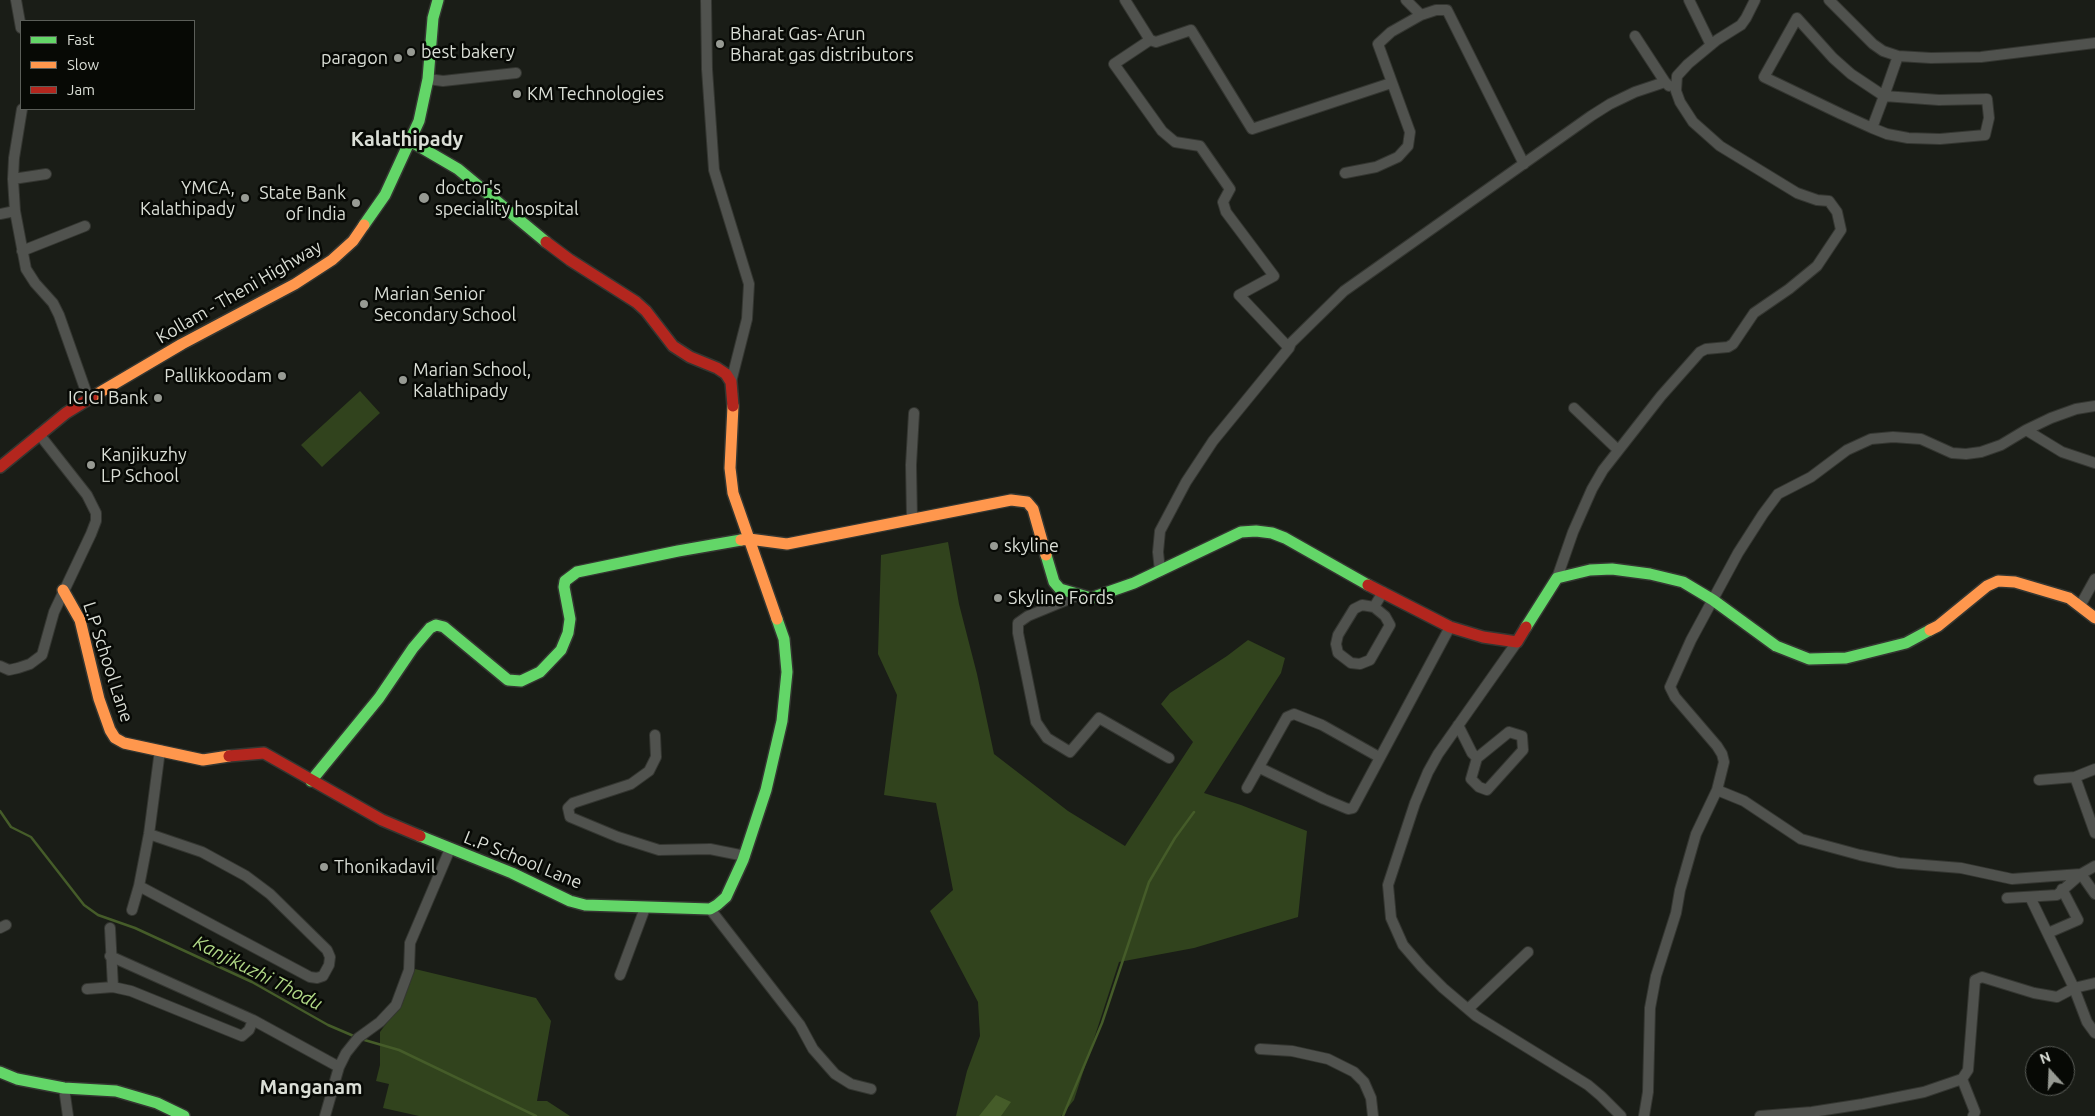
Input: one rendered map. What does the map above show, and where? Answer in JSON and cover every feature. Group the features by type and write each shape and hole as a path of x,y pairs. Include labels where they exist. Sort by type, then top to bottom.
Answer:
{"main road":[{"name":"Kollam - Theni Highway","path":"0,467 53,422 182,344 295,284 332,260 353,241 376,210 396,174 421,114 428,79 433,18 438,0"},
{"path":"410,141 458,169 507,211 570,260 636,302 646,311 672,346 690,357 718,368 726,374 731,382 733,406 730,460 733,493 784,639 787,672 777,750 745,856 726,897 710,908"},
{"path":"311,781 379,698 413,648 430,628 436,625 444,628 508,680 521,681 540,672 561,650 568,633 570,619 564,587 565,581 570,576 590,568 749,539 787,544 1010,500 1027,502 1033,509 1054,582 1060,589 1091,598 1134,583 1242,532 1256,531 1272,533 1285,538 1450,627 1483,636 1517,642 1558,578 1590,570 1632,571 1683,582 1713,600 1776,646 1798,656 1822,660 1872,653 1906,643 1938,626 1987,586 1998,581 2015,582 2069,598 2095,618"},
{"name":"L.P School Lane","path":"62,590 80,620 99,699 110,730 115,738 124,743 202,760 250,752 264,753 382,820 512,873 570,901 585,905 645,908 710,908"},
{"path":"0,1072 16,1079 64,1088 116,1091 157,1103 184,1116"}],"street":[{"path":"16,0 20,22"},
{"path":"706,0 707,69 714,170 749,284 747,319 731,382"},
{"path":"1125,0 1150,40 1156,42 1191,30 1252,129 1391,83"},
{"path":"1406,0 1421,15"},
{"path":"1689,0 1710,45"},
{"path":"1558,578 1573,532 1592,489 1618,450 1661,396 1695,357 1706,349 1728,347 1734,344 1754,313 1789,289 1817,266 1840,230 1837,212 1829,201 1817,200 1797,193 1720,146 1693,122 1676,92 1677,76 1710,45 1741,25 1755,0"},
{"path":"1829,0 1873,44 1883,51 1898,56 1932,58 1981,57 2095,43"},
{"path":"1345,173 1376,167 1398,157 1408,146 1410,132 1378,44 1391,32 1421,15 1436,10 1447,10 1524,164"},
{"path":"1797,18 1851,74 1884,96 1939,100 1986,99 1989,118 1985,135 1908,138 1887,134 1764,77 1797,18"},
{"path":"1635,36 1665,82 1676,92"},
{"path":"1150,40 1114,64 1162,131 1175,142 1184,145 1200,146 1230,189 1223,202 1226,212 1274,276 1239,295 1289,348"},
{"path":"1872,128 1898,56"},
{"path":"428,79 443,81 516,72"},
{"path":"1160,571 1158,542 1160,531 1186,482 1213,441 1289,348 1291,343 1344,291 1610,104 1665,82"},
{"path":"22,110 14,158 13,179 15,211 22,251 26,268 35,283 53,303 59,315 89,400"},
{"path":"13,179 46,174"},
{"path":"0,214 15,211"},
{"path":"22,251 85,226"},
{"path":"1644,1116 1648,1092 1650,1008 1654,983 1676,913 1680,890 1696,834 1716,790 1724,762 1722,754 1675,697 1670,687 1691,640 1738,553 1778,494 1811,477 1847,450 1871,439 1893,437 1921,439 1952,453 1981,452 2001,445 2051,418 2076,409 2095,406"},
{"path":"1574,408 1618,450"},
{"path":"912,519 911,466 914,413"},
{"path":"2026,430 2062,452 2095,463"},
{"name":"L.P School Lane","path":"0,666 9,670 18,668 36,661 42,655 50,623 62,590 96,521 96,513 76,480 39,434"},
{"path":"2080,606 2095,579"},
{"path":"1374,608 1382,592"},
{"path":"1079,595 1028,616 1018,623 1018,633 1036,722 1048,738 1070,752 1100,718 1169,758"},
{"path":"1362,605 1374,608 1385,616 1390,625 1370,660 1360,664 1351,663 1338,653 1336,644 1338,635 1354,609 1362,605"},
{"path":"1260,768 1324,799 1348,809 1353,808 1450,627"},
{"path":"1517,642 1438,754 1424,780 1388,885 1391,918 1403,945 1422,968 1468,1009 1588,1085 1621,1116"},
{"path":"1247,788 1254,773 1260,768 1287,717 1294,714 1322,725 1379,757"},
{"path":"1458,725 1472,753 1477,758"},
{"path":"1509,732 1522,736 1523,750 1487,790 1479,787 1471,779 1477,758 1509,732"},
{"path":"655,735 656,757 649,771 631,784 573,803 568,808 570,817 618,837 659,850 710,849 745,856"},
{"path":"132,910 139,886 149,834 160,750"},
{"path":"2039,780 2075,776 2095,769"},
{"path":"2075,776 2095,833"},
{"path":"1716,790 1744,801 1801,839 1860,855 1900,863 1961,868 2012,879 2081,874"},
{"path":"139,886 310,977 317,978 323,976 329,965 330,957 327,950 270,894 246,876 202,852 149,834"},
{"path":"325,1116 339,1066 358,1038 380,1022 396,1006 409,970 410,943 450,849"},
{"path":"2007,898 2057,895 2081,874 2095,866"},
{"path":"2081,874 2095,894"},
{"path":"2048,933 2078,920 2062,889"},
{"path":"2030,897 2063,969 2074,988 2086,1022 2095,1033"},
{"path":"620,976 645,908"},
{"path":"710,908 800,1025 813,1049 835,1074 851,1084 871,1089"},
{"path":"110,928 113,987"},
{"path":"1468,1009 1528,952"},
{"path":"110,956 253,1020 339,1066"},
{"path":"1760,1116 1807,1114 1863,1104 1924,1092 1962,1079 1968,1070 1975,980 1982,977 2034,993 2057,997 2074,988 2095,983"},
{"path":"87,988 113,987 153,998 242,1036 249,1030 253,1020"},
{"path":"1260,1049 1292,1051 1328,1059 1354,1072 1364,1082 1371,1098 1373,1116"},
{"path":"1962,1079 1975,1112 1973,1116"},
{"path":"64,1088 68,1116"}],"shaded area":[{"path":"360,391 380,413 322,467 301,445"},
{"path":"948,542 959,604 977,674 994,754 1068,811 1125,846 1193,742 1161,704 1170,693 1248,640 1285,658 1281,673 1204,793 1241,805 1307,831 1298,917 1194,948 1119,962 1074,1100 1061,1116 956,1116 967,1071 980,1036 978,1002 930,911 953,890 936,803 884,795 897,695 878,654 881,555"},
{"path":"415,969 536,998 551,1021 537,1101 547,1101 570,1116 419,1116 383,1108 389,1084 376,1081 380,1065 380,1032 402,1002"},
{"path":"996,1095 1011,1102 1001,1116 979,1116"}],"waterway":[{"name":"Kanjikuzhi Thodu","path":"0,811 11,827 31,837 84,905 98,915 135,928 252,982 328,1025 356,1037"},
{"path":"1063,1116 1102,1023 1149,882 1175,838 1194,812"},
{"name":"Kanjikuzhi Thodu","path":"361,1039 399,1050 536,1116"}],"traffic: fast":[{"path":"364,225 385,195 419,121 428,79 433,18 438,0"},
{"path":"410,141 458,169 546,242"},
{"path":"1046,555 1054,582 1060,589 1091,598 1134,583 1241,532 1256,531 1272,533 1285,538 1368,585"},
{"path":"311,781 379,698 413,648 430,628 436,625 444,627 508,680 521,681 540,672 561,650 568,633 570,619 564,587 565,581 577,572 741,540"},
{"path":"1526,627 1557,578 1590,570 1612,569 1650,574 1683,582 1713,600 1776,646 1809,659 1846,658 1906,643 1930,630"},
{"path":"420,836 512,873 570,901 585,905 710,909 717,905 726,897 743,860 766,790 782,721 787,672 784,639 777,619"},
{"path":"0,1072 17,1079 64,1088 116,1091 157,1103 184,1116"}],"traffic: slow":[{"path":"92,397 182,344 295,284 332,260 353,241 364,225"},
{"path":"733,406 730,468 733,493 777,619"},
{"path":"741,540 749,539 787,544 1011,500 1027,502 1033,509 1046,555"},
{"path":"1930,630 1938,626 1987,586 1998,581 2015,582 2069,598 2095,618"},
{"path":"63,590 80,620 99,699 110,730 115,738 124,743 203,760 229,756"}],"traffic: jam":[{"path":"546,242 570,260 636,302 646,311 673,346 690,357 717,368 726,374 731,382 733,406"},
{"path":"0,467 66,413 92,397"},
{"path":"1368,585 1450,627 1483,637 1517,642 1526,627"},
{"path":"229,756 264,753 382,820 420,836"}],"place":[{"name":"Bharat Gas- Arun Bharat gas distributors","path":"720,44"},
{"name":"best bakery","path":"411,52"},
{"name":"paragon","path":"398,58"},
{"name":"KM Technologies","path":"517,94"},
{"name":"YMCA, Kalathipady","path":"245,198"},
{"name":"doctor's speciality hospital","path":"424,198"},
{"name":"State Bank of India","path":"356,203"},
{"name":"Marian Senior Secondary School","path":"364,304"},
{"name":"Pallikkoodam","path":"282,376"},
{"name":"Marian School, Kalathipady","path":"403,380"},
{"name":"ICICI Bank","path":"158,398"},
{"name":"Kanjikuzhy LP School","path":"91,465"},
{"name":"skyline","path":"994,546"},
{"name":"Skyline Fords","path":"998,598"},
{"name":"Thonikadavil","path":"324,867"}],"district":[{"name":"Kalathipady","path":"407,139"},
{"name":"Manganam","path":"311,1087"}]}
